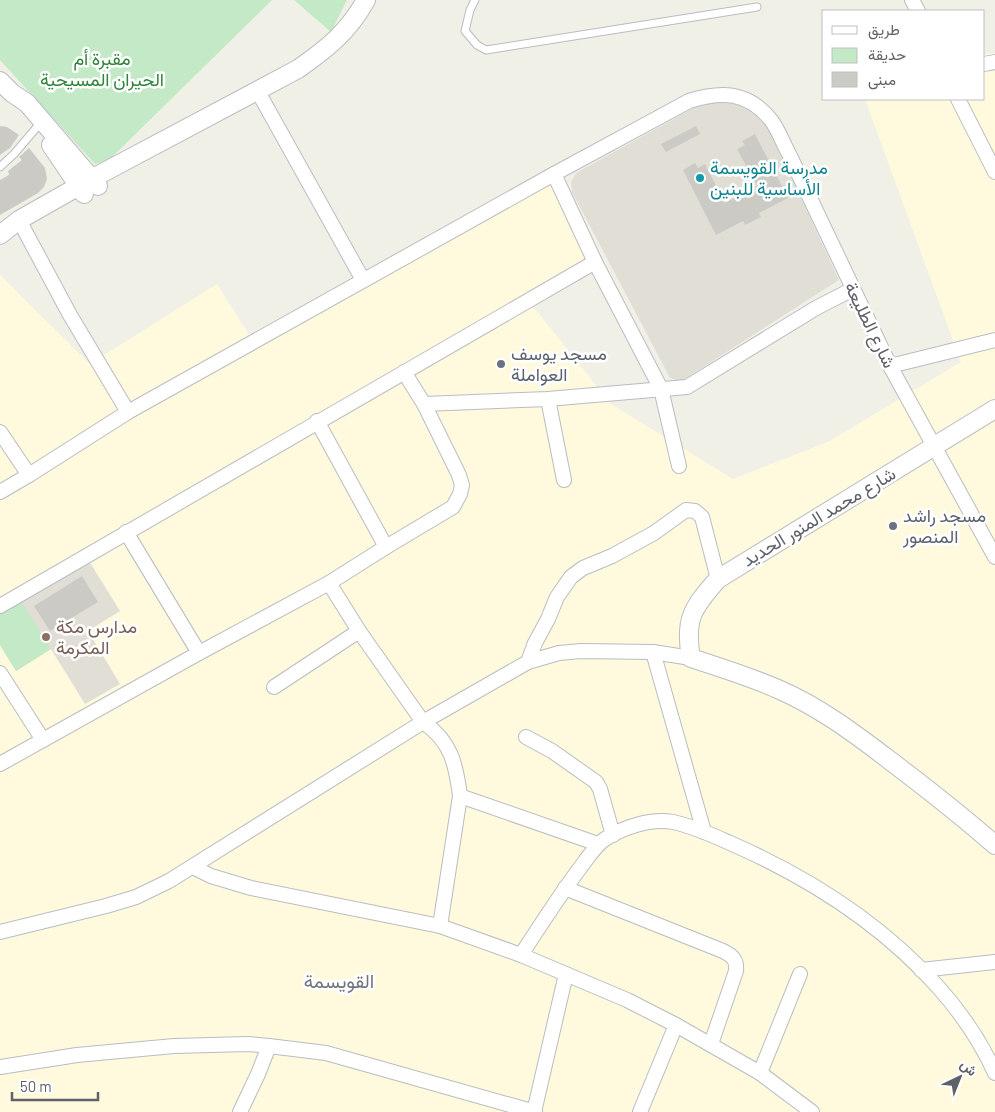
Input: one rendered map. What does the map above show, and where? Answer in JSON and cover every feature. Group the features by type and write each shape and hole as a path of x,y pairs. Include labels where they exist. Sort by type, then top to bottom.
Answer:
{"street":[{"path":"0,235 259,94 281,84 286,77 328,48 356,18 366,0"},
{"path":"6,87 26,103 88,186"},
{"path":"6,87 20,108 88,186"},
{"path":"259,94 363,280"},
{"name":"شارع الطليعة","path":"554,174 689,101 708,95 724,95 743,98 758,106 771,120 789,154 890,366 933,448 990,535 995,557"},
{"path":"959,100 995,172"},
{"path":"0,492 128,412 554,174 594,262 661,389 679,466"},
{"path":"21,224 70,315 128,412"},
{"path":"0,606 594,262"},
{"path":"424,404 548,399 687,387 816,308 853,289"},
{"path":"890,366 995,340"},
{"path":"0,764 329,583 454,507 462,485 459,474 424,404 404,372"},
{"path":"548,399 564,480"},
{"name":"شارع محمد المنور الحديد","path":"690,658 688,641 692,616 698,601 718,579 995,409"},
{"path":"317,422 386,547"},
{"path":"0,432 29,475"},
{"path":"528,662 557,597 571,576 583,568 612,556 654,533 686,510 695,511 702,517 718,579"},
{"path":"126,532 199,653"},
{"path":"329,583 359,631 423,722 444,739 451,754 458,776 460,796 440,926"},
{"path":"274,687 359,631"},
{"path":"0,932 136,897 193,867 225,845 423,722 528,662 559,653 581,651 653,652 690,658 746,676 804,702 856,735 995,844"},
{"path":"653,652 704,832"},
{"path":"0,673 43,740"},
{"path":"526,737 552,750 596,782 600,789 613,835"},
{"path":"460,796 598,844"},
{"path":"521,954 565,888 598,844 613,835 637,825 650,822 673,822 743,848 795,874 871,925 921,970 957,1009 985,1051 995,1073"},
{"path":"193,867 230,883 440,926 521,954 627,1000 711,1044 760,1073 812,1112"},
{"path":"565,888 723,951 735,959 736,971 711,1044"},
{"path":"921,970 995,962"},
{"path":"0,1067 77,1055 174,1046 248,1044 326,1053 534,1112 566,974"},
{"path":"760,1073 800,974"},
{"path":"640,1112 676,1025"},
{"path":"240,1112 269,1046"}],"lane":[{"path":"475,0 470,10 466,32 477,45 486,50 757,7"},
{"path":"0,167 37,127"}],"shaded area":[{"path":"995,53 995,1112 0,1112 0,275 90,364 217,284 251,338 551,172 594,258 528,300 611,404 733,479 830,441 961,362 865,100 985,100 985,54"},
{"path":"716,99 748,106 766,122 839,280 683,380 676,380 670,378 572,192 571,182 576,173 708,100"},
{"name":"مدارس مكة المكرمة","path":"89,561 120,611 88,631 120,684 85,704 51,649 16,671 0,645 0,614"}],"green space":[{"name":"مقبرة أم الحيران المسيحية","path":"0,0 272,0 109,160 95,164 0,60"},
{"path":"294,0 347,0 331,32"},
{"path":"21,601 51,649 16,671 0,645 0,614"}],"building":[{"path":"0,126 7,127 19,135 10,148 0,155"},
{"path":"696,126 700,134 666,152 661,144"},
{"name":"مدرسة القويسمة الأساسية للبنين","path":"755,134 788,198 759,213 761,217 745,225 743,221 716,235 683,170 695,163 698,168 705,164 725,203 757,186 737,149 745,145 742,141"},
{"path":"29,148 45,168 47,179 44,187 38,193 0,215 0,180 9,175 8,171 22,160 19,157"},
{"path":"82,576 98,602 50,631 34,606"}],"place":[{"name":"مدرسة القويسمة الأساسية للبنين","path":"700,178"},
{"name":"مسجد يوسف العواملة","path":"501,364"},
{"name":"مسجد راشد المنصور","path":"893,526"},
{"name":"مدارس مكة المكرمة","path":"46,637"}],"district":[{"name":"القويسمة","path":"339,981"}]}
